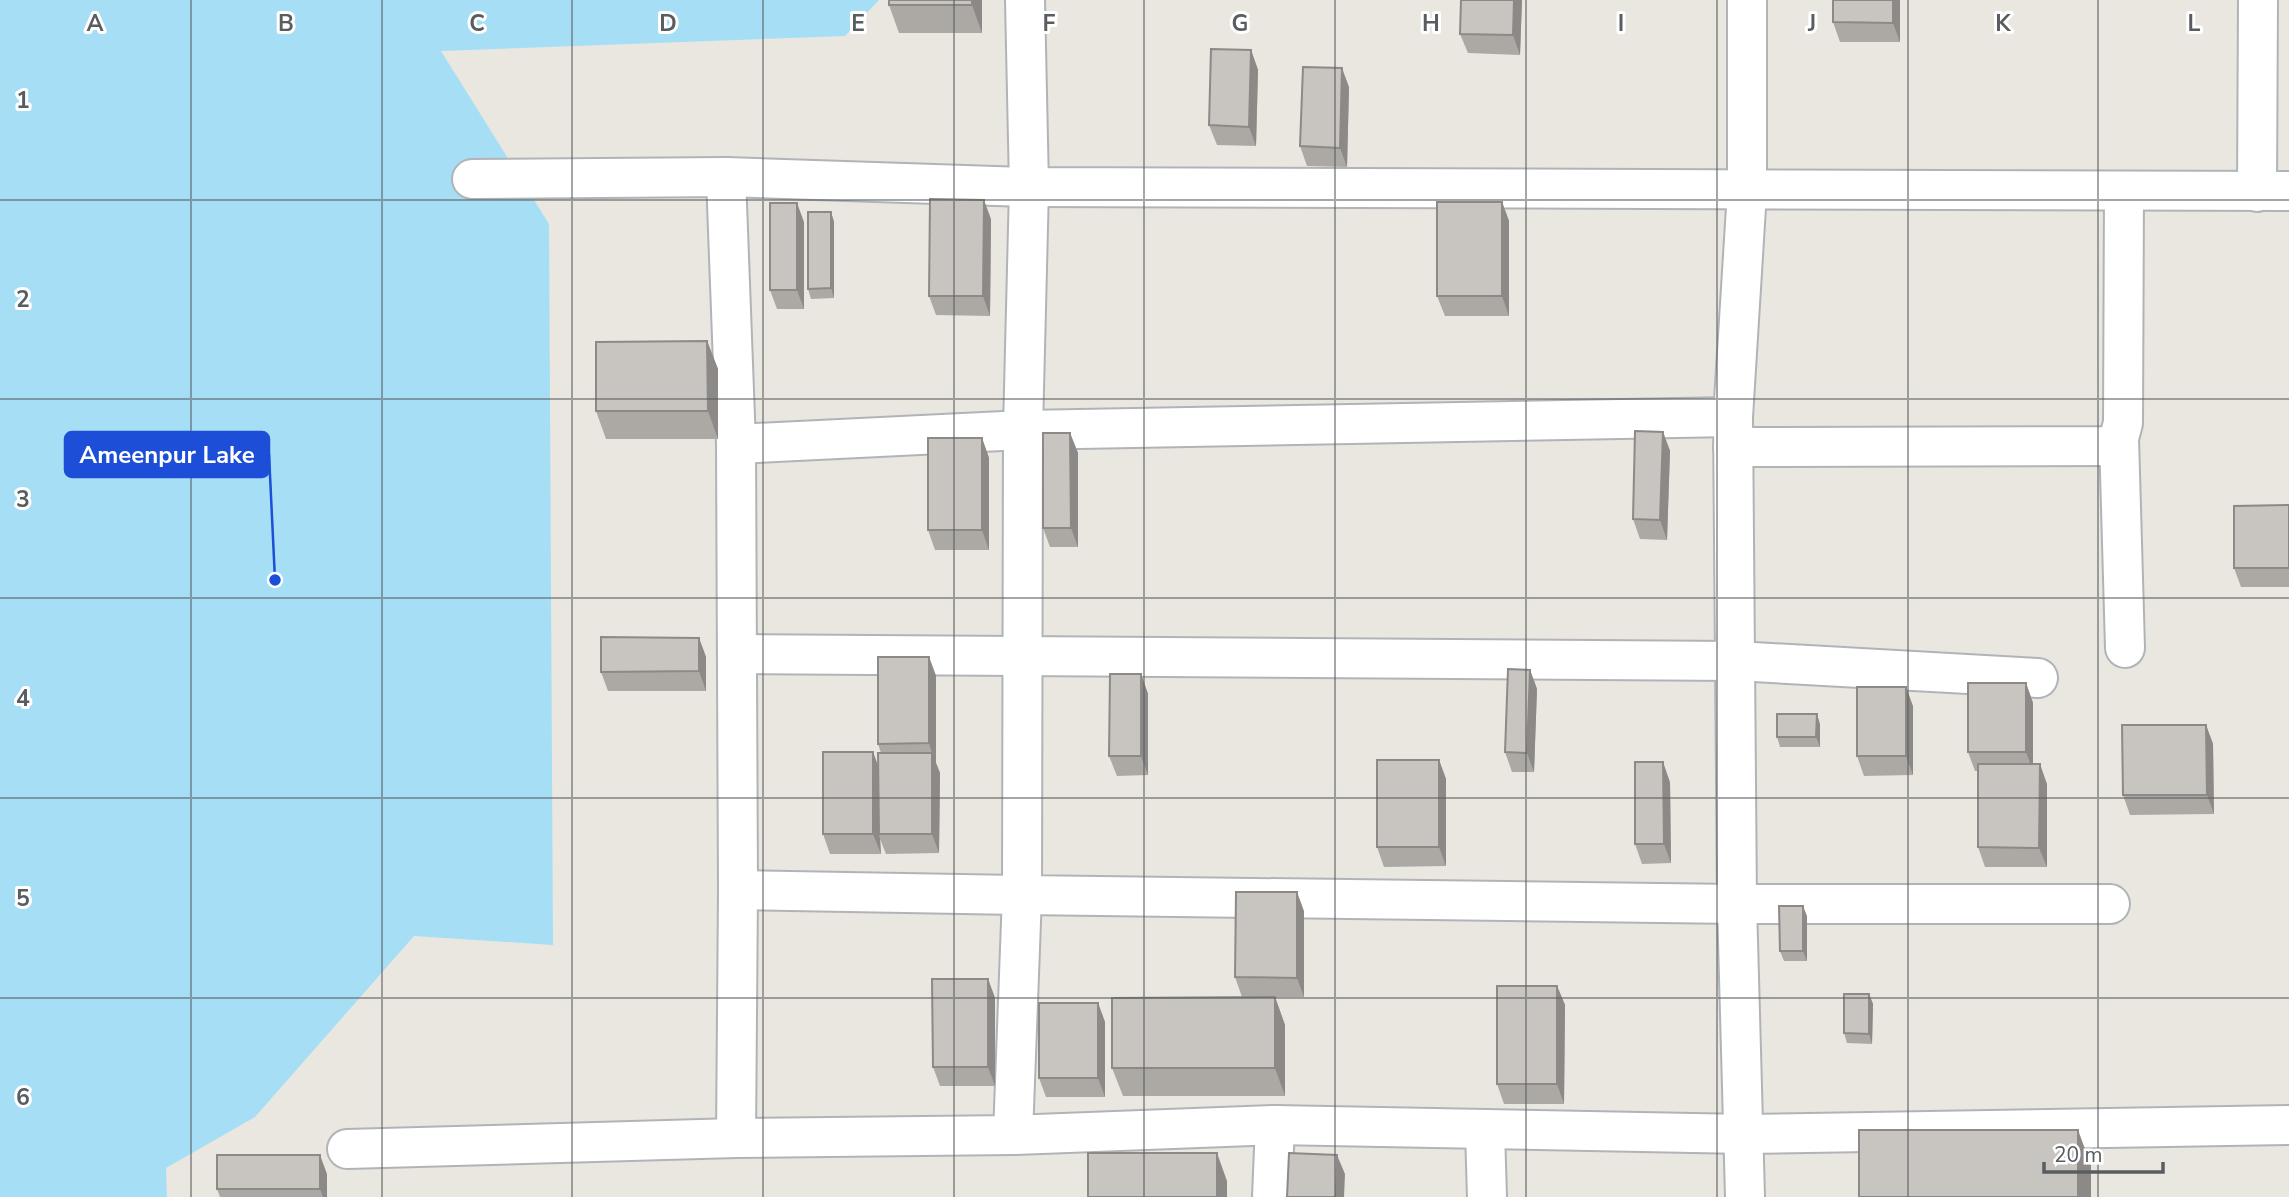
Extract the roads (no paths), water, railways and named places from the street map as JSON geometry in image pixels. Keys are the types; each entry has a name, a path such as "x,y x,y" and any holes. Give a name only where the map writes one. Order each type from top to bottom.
{"street":[{"path":"1013,1135 1022,895 1023,430 1029,187 1025,0"},
{"path":"1745,1197 1737,904 1733,432 1747,191 1747,0"},
{"path":"472,179 726,177 1029,187 2273,192 2258,0"},
{"path":"726,177 736,444 736,1138"},
{"path":"2124,192 2123,423 2119,438 2125,648"},
{"path":"736,444 1023,430 1733,432 2111,446 2119,438"},
{"path":"737,654 1736,662 2038,678"},
{"path":"738,890 1737,904 2110,904"},
{"path":"347,1149 736,1138 1013,1135 1275,1125 1745,1134 2289,1125"},
{"path":"1272,1197 1275,1125"},
{"path":"1485,1131 1487,1197"}],"water":[{"path":"0,0 879,0 845,36 441,51 549,224 553,945 414,936 255,1117 166,1168 167,1197 0,1197"}],"place":[{"name":"Ameenpur Lake","path":"275,580"}]}
